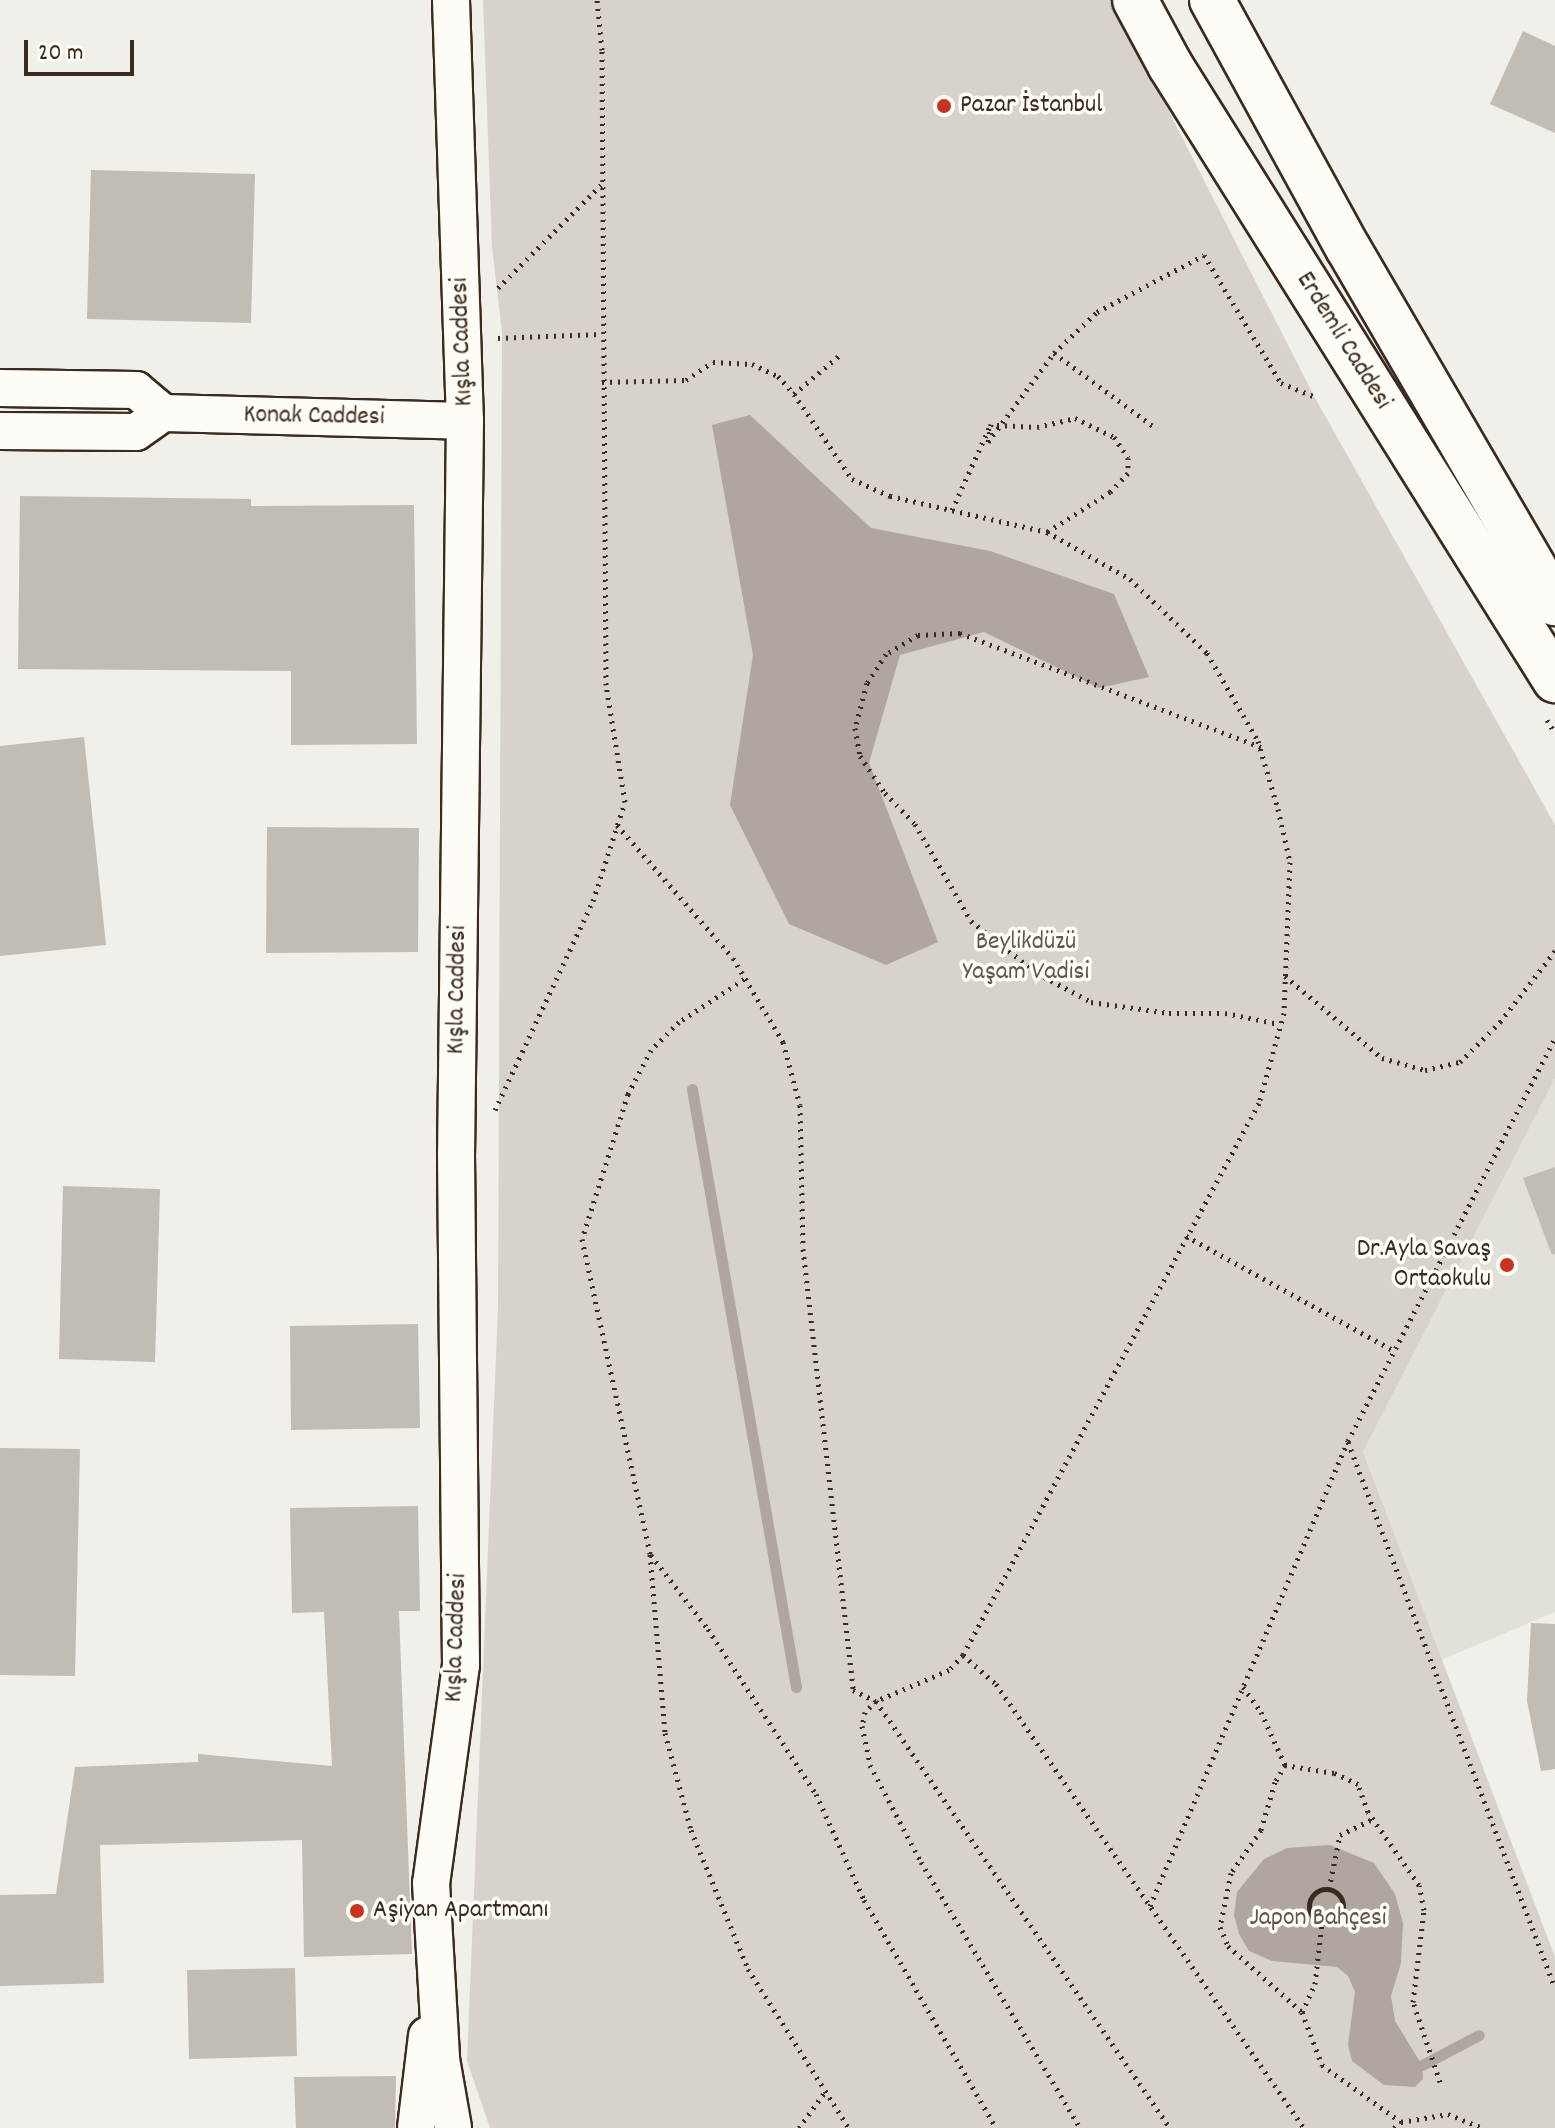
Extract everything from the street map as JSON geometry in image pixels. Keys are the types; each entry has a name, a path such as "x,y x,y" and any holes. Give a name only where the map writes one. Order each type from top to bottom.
{"main road":[{"name":"Erdemli Caddesi","path":"1135,0 1170,65 1555,680"},
{"name":"Erdemli Caddesi","path":"1212,0 1356,261 1555,603"}],"street":[{"name":"Kışla Caddesi","path":"436,1979 431,1883 461,1665 456,1154 465,421 451,0"},
{"path":"0,388 136,390 163,413 136,432 0,431"},
{"name":"Konak Caddesi","path":"163,413 465,421"},
{"path":"416,2128 436,1979"},
{"path":"436,1979 441,2059 453,2128"}],"path":[{"path":"493,1114 593,901 625,802 606,685 602,185 597,0"},
{"path":"491,295 602,185"},
{"path":"991,424 988,442 1054,353 1097,312 1204,255 1281,383 1314,396"},
{"path":"494,339 601,334"},
{"path":"1054,353 1157,429"},
{"path":"794,394 840,355"},
{"path":"602,382 686,380 713,362 752,364 778,376 794,394 852,479 890,496 1047,532 1156,598 1207,653 1261,747 1290,862 1279,1024 1259,1103 1186,1236 1120,1370 963,1655 949,1670 876,1701 865,1712 862,1726 870,1765 921,1862 1080,2128"},
{"path":"991,424 1037,427 1075,418 1114,437 1128,458 1128,473 1110,492 1047,532"},
{"path":"952,510 991,424"},
{"path":"1261,747 960,633 918,635 886,654 867,683 855,728 860,756 885,793 915,824 971,921 1037,973 1091,1002 1169,1013 1225,1013 1279,1024"},
{"path":"617,825 733,958 783,1042 800,1105 803,1249 853,1690 876,1701 1170,2128"},
{"path":"1284,976 1382,1058 1425,1070 1460,1062 1500,1022 1555,951"},
{"path":"744,979 679,1022 651,1050 628,1094 582,1239 650,1554 665,1733 691,1830 748,1969 849,2128"},
{"path":"1150,1906 1348,1441 1555,1039"},
{"path":"1186,1236 1394,1351"},
{"path":"1348,1441 1555,1988"},
{"path":"650,1554 708,1629 816,1794 864,1900 996,2128"},
{"path":"963,1655 996,1684 1304,2128"},
{"path":"1243,1687 1261,1712 1285,1765"},
{"path":"1285,1765 1334,1773 1358,1784 1373,1819 1419,1885 1424,1910 1413,2002 1440,2082"},
{"path":"1285,1765 1275,1782 1261,1830 1231,1873 1220,1927 1228,1946 1302,2012 1322,2065 1401,2122"},
{"path":"1329,1889 1342,1898 1343,1910 1334,1922 1322,1923 1309,1912 1309,1900 1329,1889 1340,1835 1373,1819"},
{"path":"1302,2012 1315,1984 1322,1923"},
{"path":"799,2128 825,2092"},
{"path":"1394,2128 1401,2122 1448,2114 1482,2128"}],"shaded area":[{"path":"750,415 871,528 990,551 1114,594 1149,677 1099,688 984,632 900,655 869,763 938,942 886,965 789,924 730,805 753,655 712,425"},
{"name":"Dr.Ayla Savaş Ortaokulu","path":"1555,1078 1555,1612 1441,1660 1363,1452"},
{"path":"1330,1845 1374,1863 1395,1894 1403,1923 1401,1963 1391,1996 1395,2021 1422,2065 1423,2079 1415,2087 1384,2085 1352,2061 1348,2045 1355,1992 1348,1976 1337,1967 1272,1961 1249,1951 1239,1934 1234,1915 1237,1892 1264,1859 1287,1848"}],"green space":[{"name":"Beylikdüzü Yaşam Vadisi","path":"483,0 1112,0 1314,396 1555,825 1555,1078 1363,1452 1555,1957 1555,2128 490,2128 467,2061 498,1306 502,332 492,247"}],"building":[{"path":"1523,31 1555,46 1555,133 1490,104"},
{"path":"91,170 255,174 251,323 87,319"},
{"path":"20,496 251,499 251,506 414,505 417,744 291,745 291,671 18,669"},
{"path":"84,737 106,945 0,956 0,746"},
{"path":"267,827 419,828 418,952 266,953"},
{"path":"1555,1167 1555,1254 1552,1255 1523,1178"},
{"path":"63,1186 160,1189 155,1362 59,1359"},
{"path":"418,1324 420,1428 291,1430 290,1326"},
{"path":"0,1448 80,1449 75,1676 0,1675"},
{"path":"418,1506 420,1611 399,1611 412,1954 304,1957 302,1840 100,1845 104,1983 0,1986 0,1895 56,1894 75,1767 198,1762 198,1754 332,1766 324,1612 292,1613 290,1508"},
{"path":"1531,1623 1555,1624 1555,1769 1541,1771 1527,1701"},
{"path":"295,1968 297,2056 189,2059 187,1970"},
{"path":"396,2076 395,2128 296,2128 294,2077"}],"waterway":[{"path":"692,1089 796,1687"},
{"path":"1422,2065 1479,2035"}],"place":[{"name":"Pazar İstanbul","path":"944,106"},
{"name":"Dr.Ayla Savaş Ortaokulu","path":"1507,1265"},
{"name":"Aşiyan Apartmanı","path":"357,1911"}],"park label":[{"name":"Japon Bahçesi","path":"1318,1919"}]}
